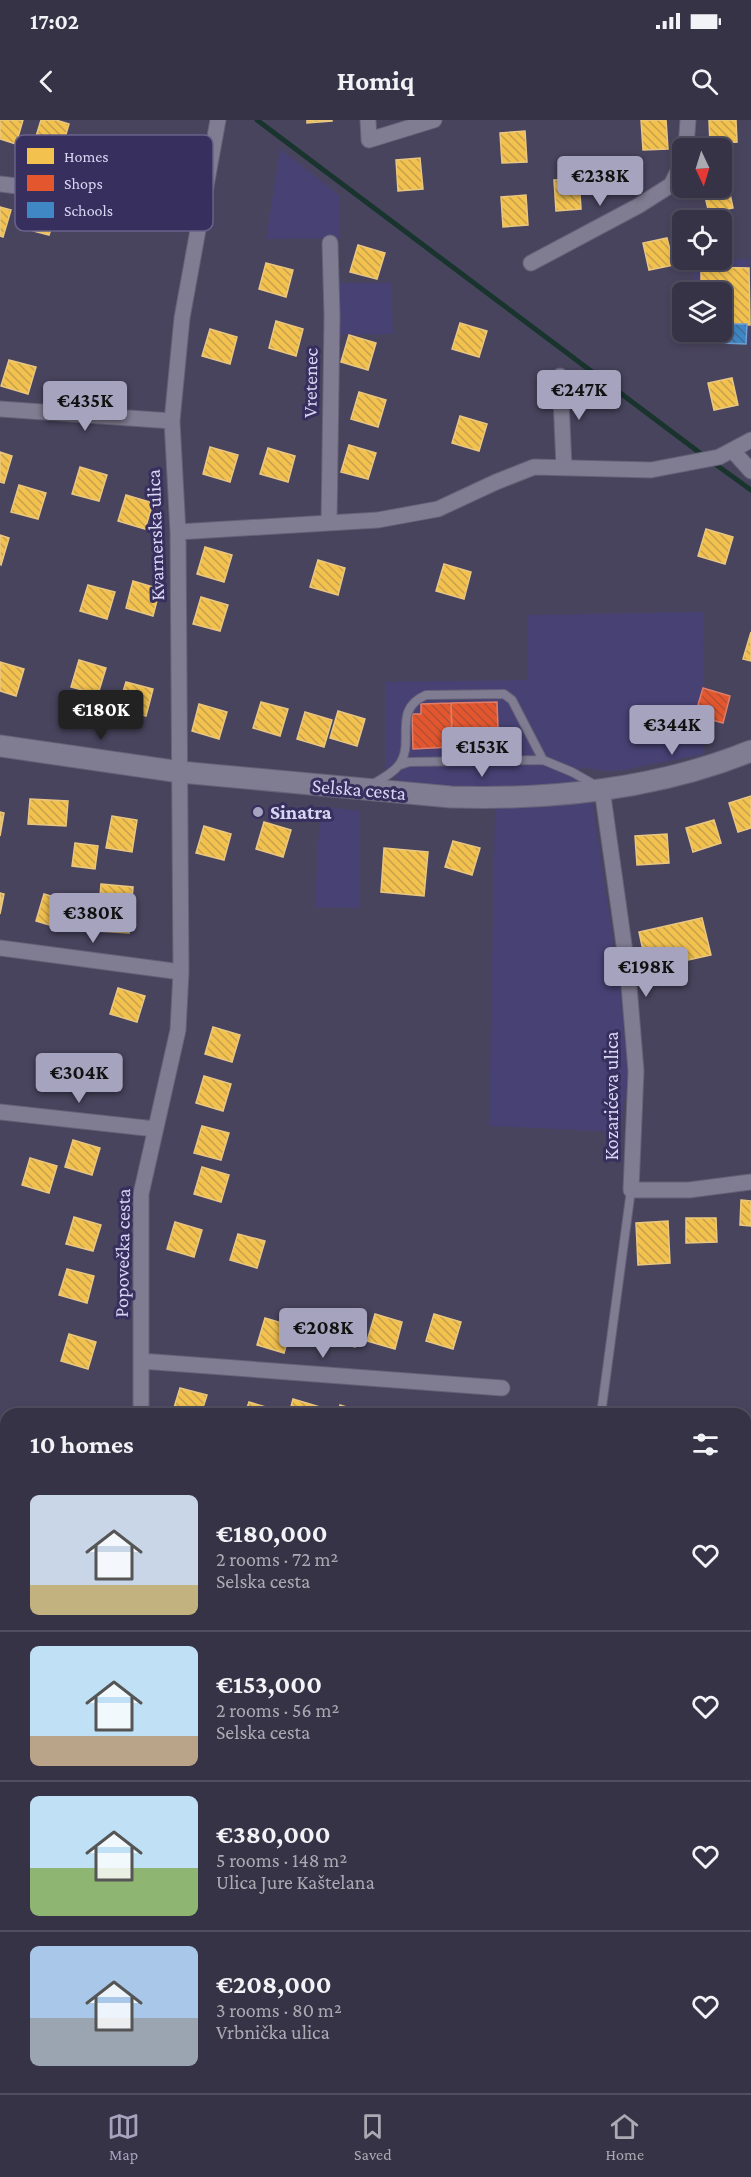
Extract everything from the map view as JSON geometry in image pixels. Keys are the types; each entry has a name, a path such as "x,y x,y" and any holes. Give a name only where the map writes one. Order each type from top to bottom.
{"main road":[{"name":"Selska cesta","path":"0,746 180,772 451,797 488,798 602,789 676,775 751,751"}],"street":[{"name":"Kvarnerska ulica","path":"213,148 218,120"},
{"path":"368,120 369,140 434,120"},
{"path":"687,138 688,120"},
{"path":"531,263 638,206 672,183"},
{"path":"0,184 15,186"},
{"name":"Kvarnerska ulica","path":"180,772 178,532 172,421 182,318 198,231"},
{"name":"Vretenec","path":"329,523 332,316 330,243"},
{"path":"560,376 564,467"},
{"path":"0,409 172,421"},
{"path":"178,532 378,520 438,510 496,482 534,468 651,470 693,463 726,453 751,440"},
{"path":"726,453 751,471"},
{"name":"Popovečka cesta","path":"141,1408 141,1194 178,1029 181,972 180,772"},
{"name":"Kozarićeva ulica","path":"602,789 628,973 636,1071 631,1190"},
{"path":"0,948 181,972"},
{"path":"0,1112 155,1129"},
{"path":"631,1190 689,1190 751,1182"},
{"path":"141,1360 502,1388"}],"lane":[{"path":"363,789 387,776 399,765 404,754 407,715 410,706 417,699 426,695 504,694 512,700 543,760"},
{"path":"399,765 409,762 543,760 572,772 602,789"},
{"path":"602,1408 631,1190"}],"shaded area":[{"path":"280,149 339,195 339,238 266,239"},
{"path":"732,259 749,259 749,343 694,343 732,342 732,282 694,282 694,270 732,270"},
{"path":"338,283 391,283 393,334 339,335"},
{"path":"703,612 704,754 623,770 604,771 580,767 581,787 509,790 402,784 385,767 385,682 527,680 527,615"},
{"path":"592,800 620,986 628,1077 620,1132 489,1126 495,808"},
{"path":"320,806 360,811 360,908 315,907"}],"building: Homes":[{"path":"0,120 23,120 19,135 15,135 15,144 0,139"},
{"path":"41,120 56,120 69,124 66,135 36,135"},
{"path":"307,120 332,120 332,121 307,123"},
{"path":"641,120 666,120 668,149 643,150"},
{"path":"709,120 736,120 737,142 732,142 732,138 710,138"},
{"path":"525,131 527,162 502,163 500,133"},
{"path":"420,158 423,189 398,191 396,160"},
{"path":"623,160 625,191 600,193 598,162"},
{"path":"579,179 581,209 556,211 554,180"},
{"path":"526,195 528,225 503,227 501,197"},
{"path":"705,198 731,198 733,208 708,210"},
{"path":"0,207 11,210 3,237 0,236"},
{"path":"34,231 50,231 49,235"},
{"path":"667,238 672,265 649,270 643,243"},
{"path":"358,245 385,253 377,279 350,272"},
{"path":"266,263 293,270 286,297 259,289"},
{"path":"749,268 750,325 732,324 732,282 701,282 701,270"},
{"path":"276,321 303,329 296,356 269,348"},
{"path":"460,323 487,331 479,357 452,349"},
{"path":"210,329 237,337 230,364 202,356"},
{"path":"349,335 376,343 368,370 341,362"},
{"path":"9,360 36,367 28,394 1,386"},
{"path":"732,378 738,405 714,410 708,383"},
{"path":"359,392 386,400 378,427 351,419"},
{"path":"460,416 487,424 479,451 452,443"},
{"path":"349,445 376,453 368,479 341,472"},
{"path":"210,447 238,455 230,482 203,474"},
{"path":"268,448 295,456 288,482 260,474"},
{"path":"0,452 12,456 4,483 0,482"},
{"path":"80,467 107,475 99,501 72,494"},
{"path":"19,485 46,493 38,519 11,512"},
{"path":"126,495 153,503 145,529 118,521"},
{"path":"706,529 733,537 725,564 698,556"},
{"path":"0,535 9,538 1,565 0,564"},
{"path":"205,547 232,555 224,582 197,574"},
{"path":"318,560 345,568 338,595 310,587"},
{"path":"444,564 471,572 464,599 436,591"},
{"path":"133,581 160,589 153,616 126,608"},
{"path":"88,585 115,592 107,619 80,611"},
{"path":"201,597 228,605 220,631 193,624"},
{"path":"751,632 751,661 743,659"},
{"path":"79,660 106,668 98,694 71,687"},
{"path":"0,662 24,669 16,696 0,691"},
{"path":"126,682 153,689 146,716 118,708"},
{"path":"261,702 288,709 280,736 253,728"},
{"path":"199,704 227,712 219,739 192,731"},
{"path":"338,711 365,719 357,746 330,738"},
{"path":"305,712 332,720 324,747 297,739"},
{"path":"751,796 751,828 738,832 729,803"},
{"path":"30,799 68,801 66,826 28,824"},
{"path":"0,812 4,813 0,836"},
{"path":"112,816 137,820 132,852 106,848"},
{"path":"714,820 721,843 693,852 686,828"},
{"path":"264,822 291,830 283,857 256,849"},
{"path":"204,826 231,834 224,860 196,853"},
{"path":"667,834 669,863 637,865 635,836"},
{"path":"453,841 480,848 472,875 445,867"},
{"path":"75,843 98,846 95,869 72,866"},
{"path":"384,848 428,852 424,896 381,892"},
{"path":"101,884 133,887 129,933 97,931"},
{"path":"0,893 4,894 0,914"},
{"path":"44,894 71,902 63,929 36,921"},
{"path":"702,918 711,955 647,969 639,932"},
{"path":"118,988 145,996 137,1022 110,1014"},
{"path":"213,1027 240,1035 232,1062 205,1054"},
{"path":"204,1076 231,1084 223,1111 196,1103"},
{"path":"202,1126 229,1133 221,1160 194,1153"},
{"path":"73,1140 100,1148 92,1175 65,1167"},
{"path":"30,1158 57,1166 49,1193 22,1185"},
{"path":"202,1167 229,1175 221,1202 194,1194"},
{"path":"741,1200 751,1201 751,1226 740,1225"},
{"path":"74,1217 101,1225 93,1251 66,1244"},
{"path":"686,1218 716,1218 717,1242 686,1243"},
{"path":"668,1221 670,1263 638,1265 636,1223"},
{"path":"175,1222 202,1230 194,1257 167,1249"},
{"path":"238,1234 265,1241 257,1268 230,1260"},
{"path":"67,1269 94,1276 87,1303 59,1295"},
{"path":"336,1312 363,1320 355,1347 328,1339"},
{"path":"375,1314 402,1322 395,1349 367,1341"},
{"path":"434,1314 461,1322 453,1349 426,1341"},
{"path":"265,1318 292,1326 284,1353 257,1345"},
{"path":"69,1334 96,1342 88,1369 61,1361"},
{"path":"180,1388 207,1395 203,1408 174,1408"},
{"path":"293,1399 320,1407 320,1408 291,1408"},
{"path":"249,1402 269,1408 247,1408"}],"building: Shops":[{"path":"703,688 730,696 723,723 695,715"},
{"path":"497,702 499,756 453,757 451,703"},
{"path":"451,703 452,747 413,749 412,714 421,714 421,704"},
{"path":"649,707 676,715 669,742 641,734"}],"building: Schools":[{"path":"732,324 747,324 746,344 722,343 732,342"}],"waterway":[{"path":"257,120 704,456"},
{"path":"711,461 751,490"}],"place":[{"name":"Sinatra","path":"258,812"}]}
